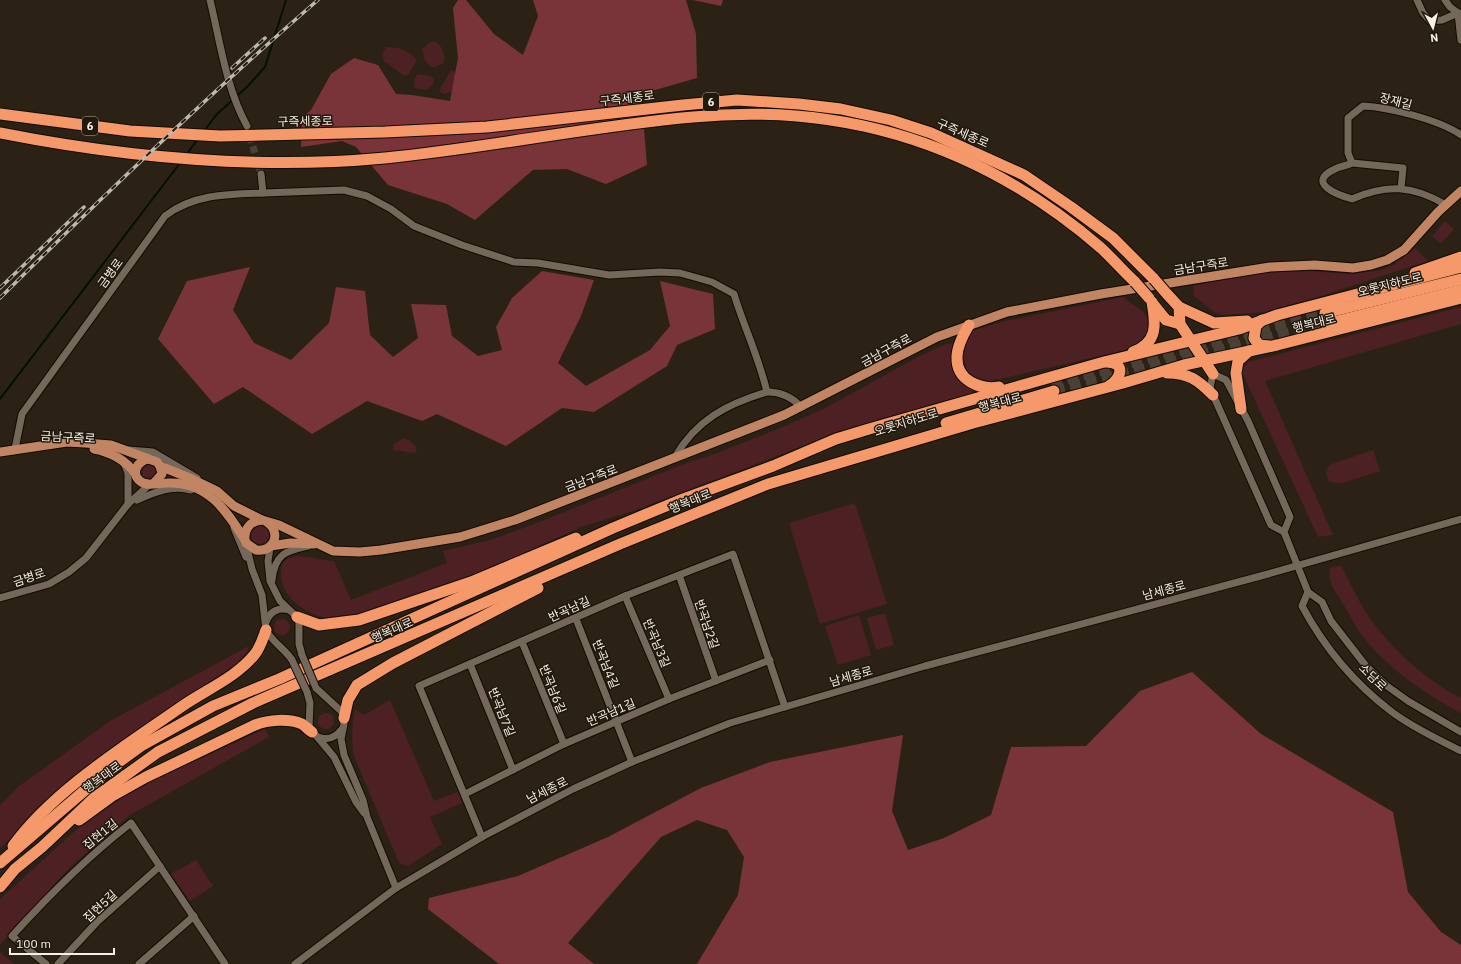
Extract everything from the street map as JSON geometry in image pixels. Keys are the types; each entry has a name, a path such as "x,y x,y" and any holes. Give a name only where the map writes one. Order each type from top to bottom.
{"highway":[{"name":"구즉세종로","path":"0,114 130,131 220,136 487,128 737,100 799,104 841,109 891,120 931,133 1024,175 1071,207 1112,238 1154,279 1179,307"},
{"name":"구즉세종로","path":"0,133 78,147 165,159 205,161 330,162 386,158 695,116 762,114 836,120 924,143 966,160 1014,185 1101,249 1135,282 1166,320 1180,324 1192,341"},
{"path":"1395,284 1418,271 1461,257"},
{"name":"행복대로","path":"1,862 112,767 141,746 213,706 377,635 613,528 678,501 773,466 836,439 1104,362 1239,329 1262,320 1461,267"},
{"name":"오롯지하도로","path":"1461,279 1326,318 1461,290"},
{"name":"행복대로","path":"0,887 16,869 42,847 94,798 158,752 200,729 253,703 620,544 768,484 972,423 1184,365 1272,346 1461,298"},
{"path":"1104,362 1139,350 1149,342 1156,328 1151,300"},
{"path":"1180,324 1179,307 1214,323 1262,320"},
{"path":"1262,320 1256,326 1254,338 1260,345 1272,346"},
{"path":"969,325 960,341 957,358 960,369 969,381 988,388 1036,381"},
{"path":"1192,341 1212,374"},
{"path":"1241,409 1236,373 1238,361 1250,350"},
{"path":"1104,362 1113,362 1120,369 1118,379 1108,386"},
{"path":"1158,372 1180,373 1197,380 1213,395"},
{"name":"오롯지하도로","path":"768,484 867,447 1053,387 962,408 773,466"},
{"path":"293,614 319,625 359,620 471,582 570,540 613,528"},
{"path":"344,718 348,700 357,685 393,663 566,575 620,544"},
{"path":"1,862 24,831 97,767 198,694 238,671 255,654 266,627"},
{"path":"42,847 112,796 146,777 255,725 265,722 290,722 302,724 314,734"}],"main road":[{"name":"금남구즉로","path":"160,466 192,479 234,506 264,521 279,525 317,545 333,551 360,552 460,537 515,520 801,407 937,337 969,325 1033,306 1270,267 1310,265 1353,268 1388,260 1404,250 1461,191"},
{"name":"금남구즉로","path":"0,452 67,442 111,445 128,450 148,459"},
{"name":"금남구즉로","path":"15,449 63,447 95,449 107,452 122,460 129,465 136,475"},
{"path":"148,459 153,460 160,466 162,474 152,484 142,483 136,475 140,462 148,459"},
{"name":"금남구즉로","path":"152,484 186,484 214,494 246,541 256,550 265,550 271,547 290,543 317,545"},
{"path":"246,541 245,535 248,526 257,520 264,521 274,529 275,534 271,547"}],"street":[{"path":"210,0 238,110 247,126"},
{"path":"1417,0 1423,13 1430,21 1442,20 1459,14"},
{"path":"1445,0 1450,7 1459,14 1461,40"},
{"name":"장재길","path":"1352,163 1348,153 1348,118 1363,106 1380,107 1439,124 1461,135"},
{"path":"1401,188 1403,168 1352,163 1336,168 1328,173 1323,180 1324,186 1327,189 1352,199 1376,190 1401,188 1432,197 1446,205"},
{"path":"261,174 263,193"},
{"name":"금병로","path":"15,449 22,414 165,216 177,207 196,199 225,194 344,190 367,196 391,209 414,226 462,245 514,262 538,263 609,275 660,272 680,274 712,282 734,294 745,330 759,361 767,392"},
{"path":"1212,374 1226,380 1241,409 1290,517 1284,532 1271,525 1210,388 1212,374"},
{"path":"675,457 683,444 707,420 740,400 767,392 773,392 793,398 801,407"},
{"path":"128,450 153,452 161,455 179,468 194,475 214,494"},
{"path":"122,460 128,473 128,504"},
{"path":"128,504 136,475"},
{"path":"128,504 152,484"},
{"path":"128,504 158,490 189,489 214,494"},
{"name":"금병로","path":"0,598 49,584 69,572 86,558 128,504"},
{"path":"228,515 262,595 266,627 269,635 283,647 292,660 307,692 310,703 308,721 314,734 334,757 356,802 367,817"},
{"name":"남세종로","path":"295,964 396,888 482,837 573,789 632,762 730,723 999,646 1461,519"},
{"name":"소담로","path":"1284,532 1308,592 1322,602 1331,621 1366,666 1387,686 1434,718 1461,732"},
{"path":"246,541 252,569"},
{"path":"272,584 275,564 281,555 291,549 317,545"},
{"path":"271,547 268,561 272,584 280,601 299,622 299,644 316,688 338,708 344,718 341,739 344,755 363,800 367,817 396,888"},
{"name":"반곡남길","path":"482,837 418,686 625,596 733,554 785,707"},
{"name":"반곡남2길","path":"679,575 716,681"},
{"name":"소담로","path":"1308,592 1302,606 1314,629 1351,674 1393,713 1424,732 1461,751"},
{"name":"반곡남3길","path":"625,596 669,699"},
{"path":"266,627 268,618 274,611 279,609 293,614"},
{"name":"반곡남4길","path":"576,618 632,762"},
{"name":"반곡남6길","path":"522,642 564,744"},
{"name":"반곡남1길","path":"465,794 564,744 669,699 770,660"},
{"name":"반곡남7길","path":"470,664 513,770"},
{"path":"314,734 328,739 338,734 342,729"},
{"name":"집현1길","path":"46,964 12,936 54,889 100,847 131,822 225,964"},
{"name":"집현5길","path":"58,964 97,922 160,866"},
{"path":"139,964 194,916"}],"shaded area":[{"path":"458,0 466,0 494,34 523,55 538,16 533,0 686,0 696,34 697,78 641,94 647,165 606,184 567,169 533,170 475,220 447,204 388,185 356,147 342,141 301,147 302,118 311,110 331,74 354,58 378,65 396,94 450,101 458,58 453,8"},
{"path":"693,0 723,0 721,6"},
{"path":"435,41 441,47 445,57 443,63 436,67 431,67 425,61 422,49 429,43"},
{"path":"386,47 403,50 417,60 409,74 405,76 384,62 382,55"},
{"path":"451,70 458,74 455,91 443,94 439,91"},
{"path":"417,74 431,76 434,80 433,85 426,90 415,88 414,82"},
{"path":"1445,221 1454,229 1441,244 1432,236"},
{"path":"1415,248 1428,261 1315,298 1264,312 1224,315 1214,312 1194,296 1193,286 1257,273 1307,271 1351,274 1382,270 1395,264"},
{"path":"250,267 233,310 254,343 291,360 329,323 336,287 365,291 370,335 393,357 418,338 411,304 446,305 452,336 478,356 502,350 496,327 512,298 542,271 594,280 581,316 558,363 586,386 650,350 670,326 660,281 713,294 715,329 677,345 667,366 594,412 562,408 506,446 437,414 422,421 367,401 312,434 243,387 214,404 158,339 187,281"},
{"path":"1123,297 1141,310 1151,324 1147,340 1135,348 991,381 978,378 970,374 966,368 961,354 969,332 1001,322"},
{"path":"1461,307 1461,324 1265,381 1333,535 1318,537 1241,370 1248,362"},
{"path":"953,343 973,388 972,394 824,438 633,511 581,527 475,575 348,618 337,619 314,614 303,609 287,593 282,582 282,566 284,561 289,558 300,556 334,561 351,600 447,563 443,551 490,540 778,429 825,408 918,357 946,344"},
{"path":"404,438 417,448 415,453 393,450 394,444"},
{"path":"1373,450 1380,471 1342,483 1329,482 1326,474 1329,465"},
{"path":"149,465 154,467 156,472 154,477 149,479 144,477 142,472 144,467"},
{"path":"855,503 887,604 820,624 789,523"},
{"path":"260,526 266,529 269,535 266,541 260,544 254,541 251,535 254,529"},
{"path":"1341,565 1361,605 1378,629 1410,663 1422,673 1461,698 1461,713 1419,688 1393,668 1360,633 1331,583 1329,573 1330,568"},
{"path":"885,613 894,645 876,650 867,618"},
{"path":"859,615 871,655 838,665 825,626"},
{"path":"282,619 289,624 290,627 285,634 282,635 275,630 274,627 279,620"},
{"path":"249,646 247,652 231,670 173,706 96,761 0,848 0,805 19,786 110,721"},
{"path":"1192,672 1261,734 1393,812 1408,892 1441,932 1461,945 1461,964 697,964 738,895 744,857 727,830 697,820 661,837 568,943 594,964 499,964 428,909 429,898 518,876 608,837 701,788 770,762 903,735 892,811 908,850 944,838 991,815 1011,747 1086,746 1140,691"},
{"path":"390,700 434,801 458,792 462,803 430,817 442,844 408,866 399,863 354,756 352,744 355,709 364,715"},
{"path":"326,713 333,718 334,721 329,728 326,729 319,724 318,721 323,714"},
{"path":"265,729 269,737 130,815 69,868 0,945 0,899 76,830 136,788"},
{"path":"196,860 213,886 190,901 171,874"},
{"path":"0,952 14,964 0,964"}],"waterway":[{"path":"204,131 217,114 248,86 265,67 286,0"},
{"path":"186,155 198,139"},
{"path":"0,399 180,163"}],"tunnel":[{"path":"247,126 261,174"},
{"path":"1051,383 1325,313"},
{"path":"1054,391 1326,324"}],"railway":[{"path":"0,298 156,146 236,72 318,0"},
{"path":"232,68 265,38"},
{"path":"0,288 84,207"}]}
